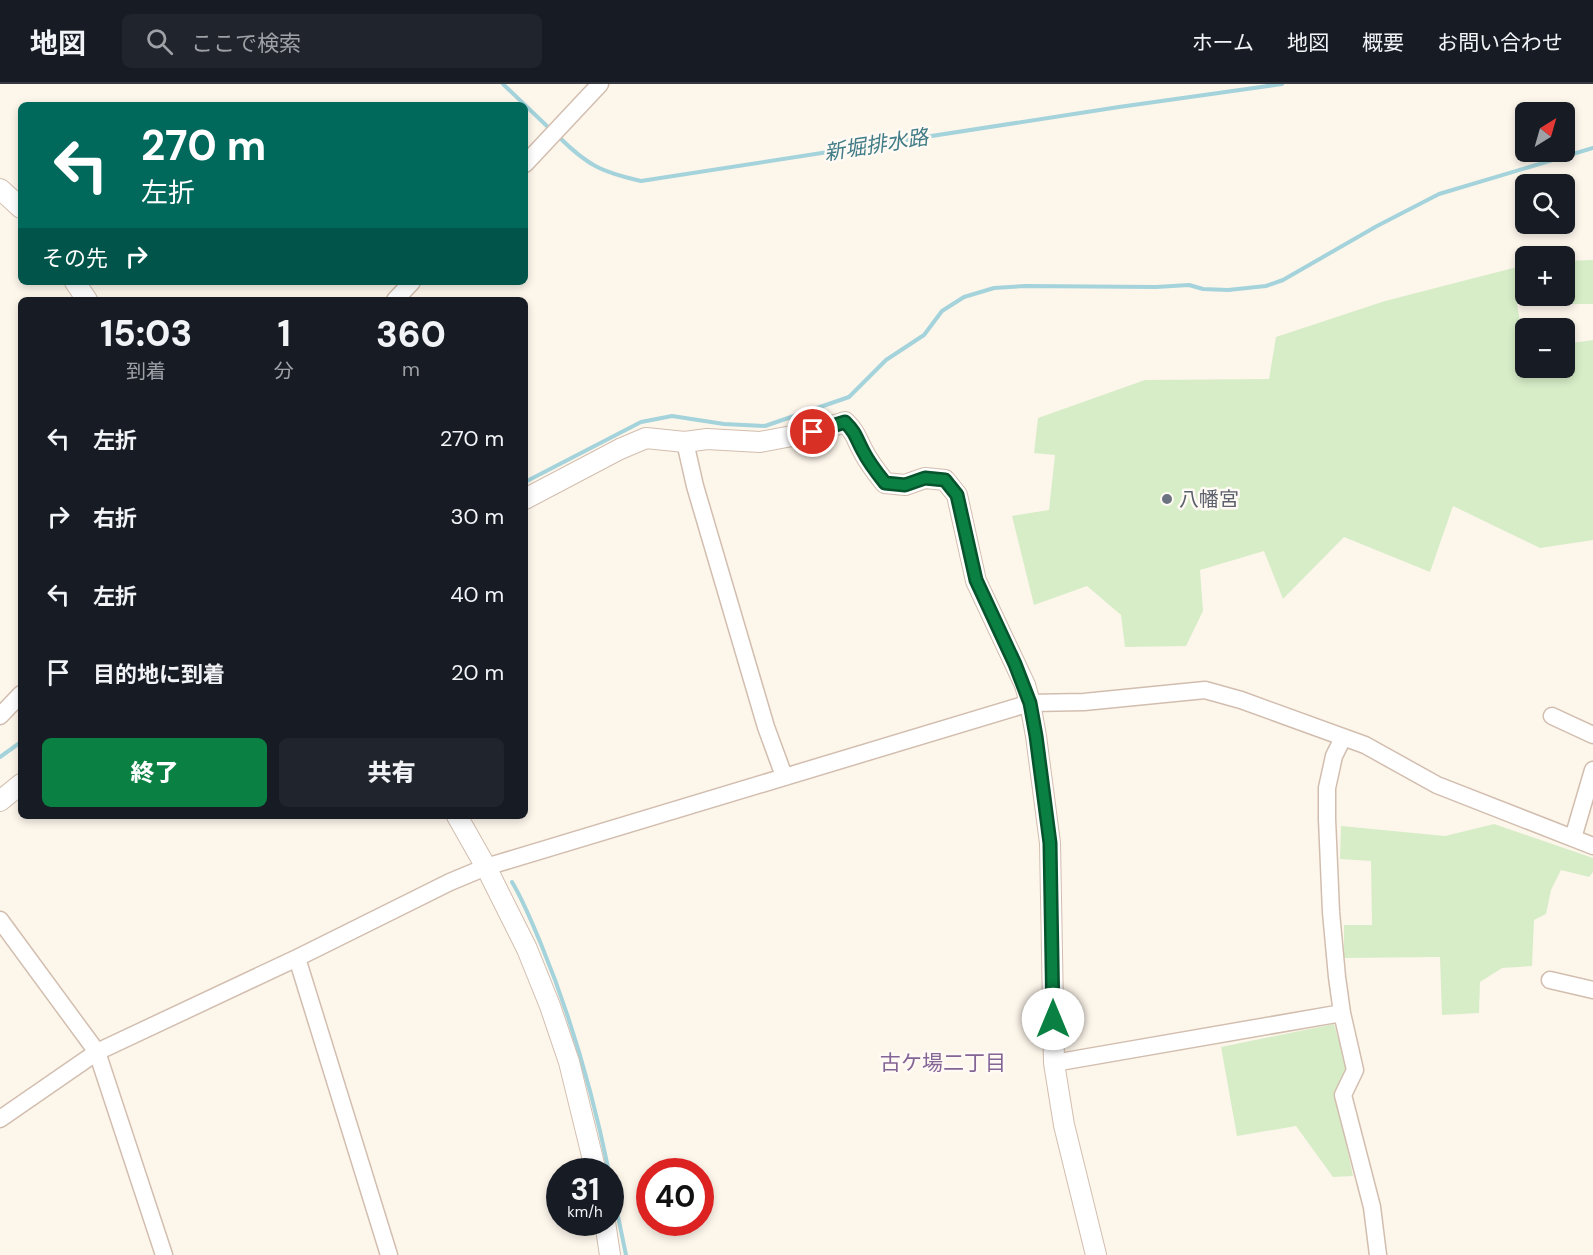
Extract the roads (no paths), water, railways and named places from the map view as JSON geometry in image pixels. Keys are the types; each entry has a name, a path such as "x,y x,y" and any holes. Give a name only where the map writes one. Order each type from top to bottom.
{"street":[{"path":"528,161 600,84"},
{"path":"0,189 18,205"},
{"path":"398,297 409,285"},
{"path":"528,497 620,449 646,438 685,442 707,439 760,442 813,432 845,422 855,432 862,450 885,483 905,485 925,478 945,480 957,495 976,580 1015,664 1030,703 1050,843 1054,1063 1064,1125 1096,1255"},
{"path":"685,442 695,486 766,727 784,776"},
{"path":"0,1119 97,1052 297,958 450,882 486,867 1030,703 1084,702 1205,690 1241,700 1365,745 1437,785 1593,846"},
{"path":"0,716 18,697"},
{"path":"1552,716 1593,735"},
{"path":"1343,738 1334,756 1327,788 1331,912 1342,1013 1355,1070 1343,1095 1372,1207 1378,1255"},
{"path":"1572,838 1593,771"},
{"path":"0,801 18,786"},
{"path":"459,819 486,867 527,950 550,1006 570,1062 593,1158"},
{"path":"0,920 97,1052 164,1255"},
{"path":"297,958 389,1255"},
{"path":"1550,980 1593,990"},
{"path":"1054,1063 1342,1013"},
{"path":"607,1236 610,1255"}],"waterway":[{"name":"新堀排水路","path":"503,84 522,102"},
{"name":"新堀排水路","path":"558,136 595,166 641,181 1282,84"},
{"name":"新堀排水路","path":"528,108 550,129"},
{"path":"528,480 641,422 672,416 724,424 765,426 849,397 886,360 924,335 942,311 964,297 994,288 1025,286 1189,285 1203,289 1228,290 1266,286 1283,280 1377,226 1439,194 1593,148"},
{"path":"0,757 18,744"},
{"path":"512,882 552,972 588,1085 606,1158"},
{"path":"622,1236 626,1255"}],"place":[{"name":"八幡宮","path":"1167,499"}],"district":[{"name":"古ケ場二丁目","path":"943,1063"}]}
